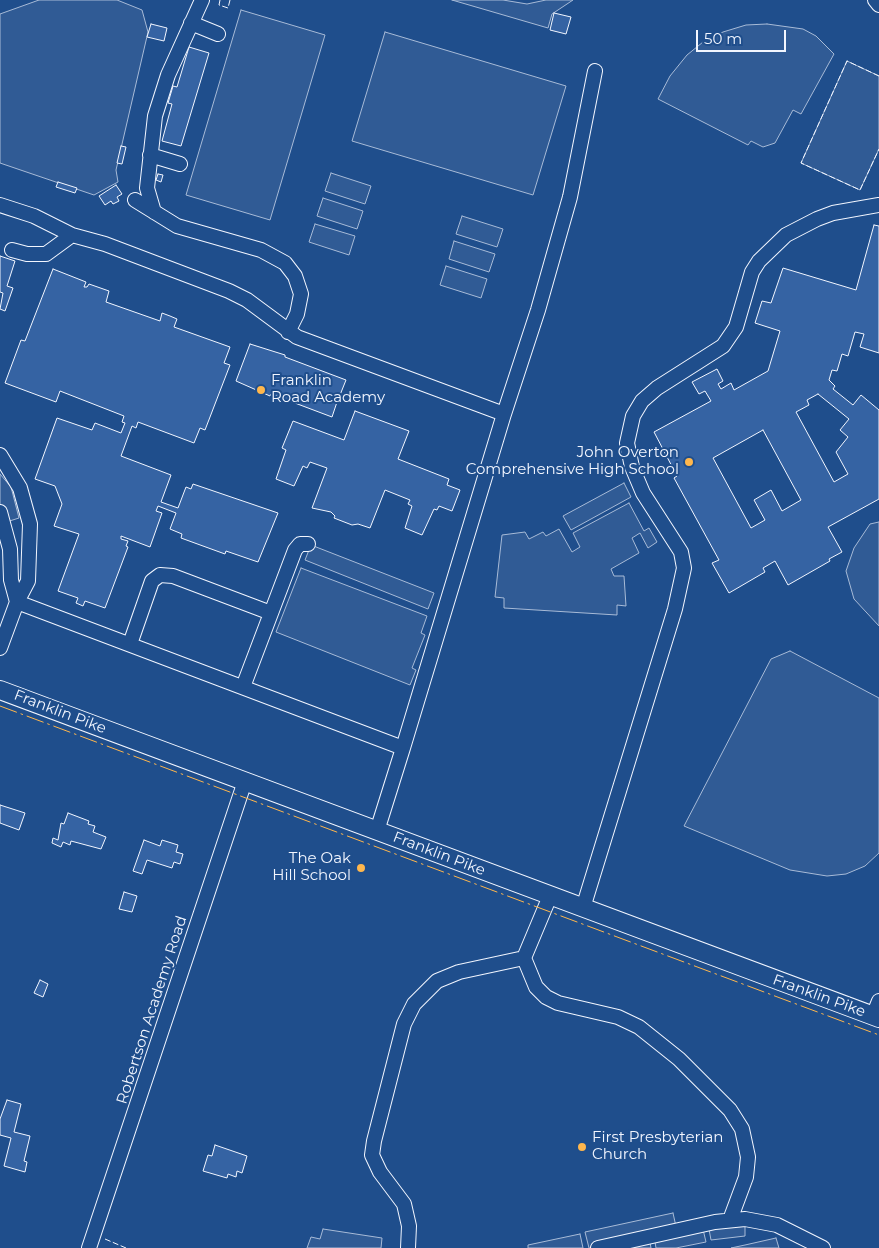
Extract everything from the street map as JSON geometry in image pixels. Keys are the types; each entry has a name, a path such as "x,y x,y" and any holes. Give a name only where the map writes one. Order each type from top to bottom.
{"main road":[{"name":"Franklin Pike","path":"0,690 550,896 877,1012"}],"street":[{"path":"154,212 147,191 150,156 160,99 202,0"},
{"path":"875,0 879,5"},
{"path":"191,23 218,34"},
{"path":"377,831 504,414 538,310 570,197 595,71"},
{"path":"150,156 180,164"},
{"path":"135,200 177,226 261,250 285,264 297,280 301,294 297,314 288,332"},
{"path":"0,205 34,216 72,235 105,244 229,291 247,300 288,332 310,343 504,414"},
{"path":"583,908 675,609 684,568 681,552 643,493 632,467 627,443 633,416 642,401 657,388 723,346 736,327 752,272 759,261 786,235 817,218 833,213 879,205"},
{"path":"12,250 27,254 46,254 72,235"},
{"path":"0,455 20,488 30,524 28,581 17,602 0,648"},
{"path":"0,512 10,549 11,580 17,602"},
{"path":"243,687 294,550 300,544 308,544"},
{"path":"130,644 152,581 160,575 173,576 271,613"},
{"path":"17,602 403,748"},
{"name":"Robertson Academy Road","path":"89,1248 245,782"},
{"path":"550,896 524,958 536,987 546,997 558,1003 618,1017 639,1027 679,1059 730,1110 742,1129 748,1156 746,1177 730,1220"},
{"path":"408,1248 409,1226 404,1204 380,1172 372,1155 404,1024 414,1004 436,982 459,972 524,958"},
{"path":"598,1248 730,1220 768,1222 800,1243 824,1248"}],"shaded area":[{"path":"39,0 117,0 142,10 148,32 116,170 118,182 94,195 0,163 0,14"},
{"path":"452,0 503,0 527,4 546,0 573,0 552,14 548,28"},
{"path":"241,10 325,35 270,220 186,195"},
{"path":"767,24 803,29 816,36 834,54 801,114 793,110 775,143 763,147 751,141 748,145 658,99 670,76 687,55 703,42 723,32 746,25"},
{"path":"385,32 566,86 533,195 352,141"},
{"path":"847,61 879,76 879,149 860,190 801,163"},
{"path":"331,173 371,186 365,204 325,191"},
{"path":"323,198 363,211 357,229 317,216"},
{"path":"462,216 503,229 497,247 456,234"},
{"path":"315,224 355,236 349,255 309,242"},
{"path":"454,241 495,254 489,272 449,259"},
{"path":"446,266 487,279 481,298 440,285"},
{"path":"0,474 11,487 19,518 0,524"},
{"path":"624,483 631,497 571,530 563,516"},
{"path":"629,503 644,531 649,528 657,542 648,548 640,533 632,538 639,553 611,569 614,576 624,576 626,606 617,605 617,615 504,608 504,598 495,597 502,535 525,532 529,539 543,532 546,536 559,529 572,552 580,547 573,533"},
{"path":"879,522 879,626 854,599 846,571 854,548 870,524"},
{"path":"311,545 434,593 428,609 305,560"},
{"path":"301,568 427,616 421,633 425,635 412,668 416,670 410,685 276,632"},
{"path":"790,651 879,698 879,853 865,866 846,874 827,876 790,870 684,826 771,659"},
{"path":"673,1213 677,1231 702,1225 706,1242 676,1248 656,1248 654,1236 649,1237 651,1248 589,1248 585,1232"},
{"path":"745,1219 745,1236 711,1240 708,1224"},
{"path":"323,1229 382,1238 381,1248 307,1248 311,1237 320,1239"},
{"path":"580,1234 583,1248 528,1248 528,1245"},
{"path":"776,1238 779,1248 731,1248 745,1245"}],"building":[{"path":"554,13 571,17 566,34 550,30"},
{"path":"151,24 167,28 164,41 147,37"},
{"path":"189,47 209,53 181,146 162,141 172,104 168,103 173,86 177,87"},
{"path":"121,146 126,147 122,164 117,163"},
{"path":"158,174 163,175 161,182 156,180"},
{"path":"58,182 77,188 75,193 56,187"},
{"path":"116,185 122,194 117,197 119,201 113,204 111,201 105,205 99,196"},
{"path":"874,225 879,226 879,353 860,347 864,334 855,332 848,356 842,354 837,371 832,370 829,380 835,386 833,389 853,405 861,395 879,410 879,499 828,527 842,552 829,559 830,561 788,585 775,561 763,568 765,572 729,593 712,563 719,560 674,478 677,476 654,432 711,401 705,391 699,394 692,382 717,369 723,381 718,384 721,389 731,383 734,390 768,371 780,331 755,323 762,301 771,303 783,268 856,290","holes":["818,394 849,419 840,430 848,437 836,452 848,474 834,482 796,412 809,405 807,400","763,430 801,500 782,511 771,490 754,500 765,520 751,528 713,458"]},
{"path":"0,256 15,261 7,286 13,288 5,311 0,309 3,293 0,292"},
{"name":"Franklin Road Academy","path":"53,269 86,282 84,287 87,287 89,284 109,291 106,302 160,321 162,313 177,319 174,327 230,347 224,363 230,365 205,430 200,428 194,443 138,422 136,428 132,426 121,456 171,475 161,502 178,508 186,487 191,489 193,484 278,513 258,562 226,551 225,554 181,538 182,534 170,529 176,513 158,506 156,511 162,513 150,547 121,536 121,539 128,541 126,546 128,547 105,608 85,601 83,606 76,603 78,598 58,591 79,534 54,526 62,504 55,486 35,479 57,418 92,430 95,423 121,433 125,423 122,422 124,416 60,391 56,402 5,383 21,340 25,341"},
{"path":"250,344 285,355 285,357 346,380 340,395 344,396 341,403 337,402 332,417 271,394 270,396 236,381"},
{"path":"355,411 409,431 398,459 449,479 447,485 460,490 452,511 439,506 437,510 434,509 422,535 405,528 412,506 408,504 410,500 385,490 370,528 358,524 352,525 334,518 335,516 331,512 312,508 327,468 310,462 307,468 303,466 294,486 276,479 286,450 282,448 293,421 344,440"},
{"path":"0,805 25,813 19,830 0,823"},
{"path":"68,813 89,821 88,824 95,826 93,832 106,837 101,849 71,841 70,845 63,842 61,847 52,843 53,838 58,840 61,823 64,824"},
{"path":"144,840 160,846 162,840 178,845 176,852 183,854 180,864 174,862 172,868 147,860 142,874 133,871"},
{"path":"124,892 137,896 132,912 119,909"},
{"path":"40,980 48,984 43,997 34,993"},
{"path":"7,1100 21,1104 14,1132 30,1136 24,1161 27,1162 25,1172 4,1166 11,1138 0,1135 0,1119"},
{"path":"215,1145 247,1156 242,1173 237,1171 236,1177 228,1174 227,1178 203,1171 208,1155 212,1156"}],"fence":[{"path":"220,0 219,5 228,8 230,0"},
{"path":"879,76 847,61 801,163 860,190 879,149"},
{"path":"105,1239 126,1248"}],"power":[{"path":"0,706 879,1035"}],"place":[{"name":"Franklin Road Academy","path":"261,390"},
{"name":"John Overton Comprehensive High School","path":"689,462"},
{"name":"The Oak Hill School","path":"361,868"},
{"name":"First Presbyterian Church","path":"582,1147"}]}
